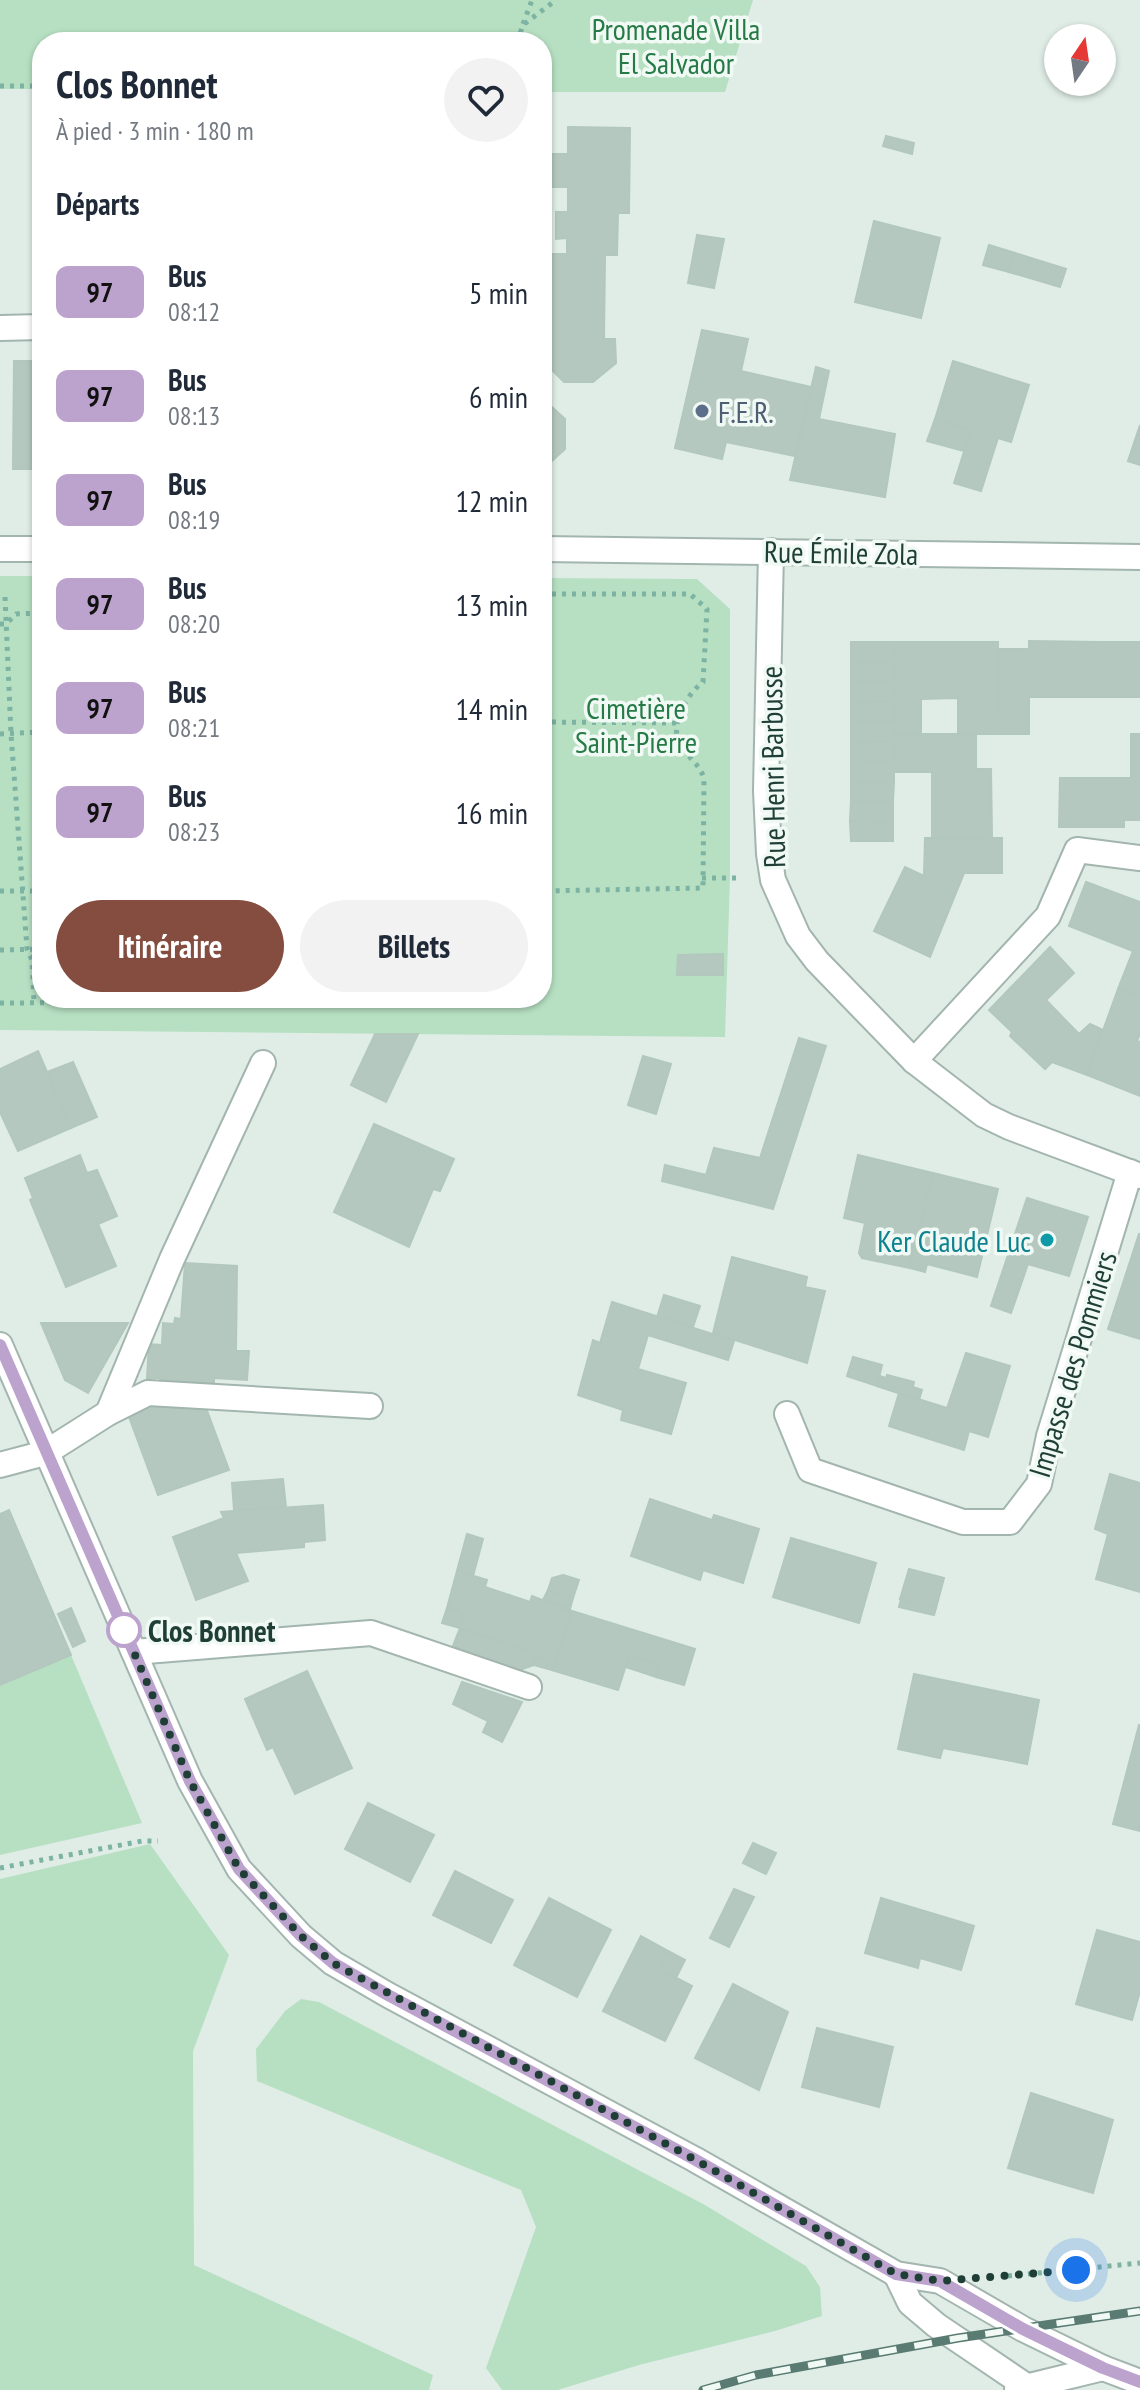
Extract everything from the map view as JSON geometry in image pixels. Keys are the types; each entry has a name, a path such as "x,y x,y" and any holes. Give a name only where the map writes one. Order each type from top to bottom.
{"street":[{"path":"0,328 32,327"},
{"path":"0,549 32,549"},
{"name":"Rue Émile Zola","path":"552,549 1140,557"},
{"name":"Rue Henri Barbusse","path":"771,551 766,791 769,854 773,880 798,936 817,961 914,1061 984,1115 1135,1174"},
{"path":"914,1061 1048,916 1077,850 1140,858"},
{"path":"108,1413 172,1259 263,1063"},
{"name":"Impasse des Pommiers","path":"787,1414 810,1470 963,1522 1010,1522 1039,1484 1049,1436 1135,1174"},
{"path":"0,1345 190,1781 239,1869 301,1936 333,1963 694,2159 896,2274 940,2281 1023,2329 1103,2368 1140,2382"},
{"path":"0,1465 45,1453 108,1413 148,1393 370,1406"},
{"path":"134,1652 371,1633 529,1687"},
{"path":"896,2274 910,2303 1023,2389 1103,2368"}],"path":[{"path":"521,32 532,0"},
{"path":"523,25 556,0"},
{"path":"0,86 32,86"},
{"path":"552,594 690,594 707,609 703,682 692,690 684,703 677,739 699,766 704,778 703,888 552,891"},
{"path":"5,597 3,624 11,734 27,949 32,960"},
{"path":"3,624 16,614 32,613"},
{"path":"552,722 678,723"},
{"path":"0,734 32,733"},
{"path":"0,891 32,891"},
{"path":"0,950 32,949"},
{"path":"0,1003 32,1003"},
{"path":"0,1868 142,1841 158,1841"},
{"path":"998,2277 1140,2263"}],"green space":[{"name":"Promenade Villa El Salvador","path":"0,0 753,0 725,92 552,92 552,32 32,32 32,89 0,89"},
{"name":"Cimetière Saint-Pierre","path":"0,576 32,576 32,1008 552,1008 552,578 697,579 730,609 730,878 725,1037 0,1030"},
{"path":"71,1655 142,1823 0,1855 0,1685"},
{"path":"150,1844 229,1955 193,2051 194,2265 433,2375 429,2390 0,2390 0,1879"},
{"path":"301,1999 319,2002 705,2205 806,2266 820,2287 822,2316 558,2390 502,2390 486,2368 536,2227 521,2190 257,2081 256,2049 285,2011"}],"building":[{"path":"568,127 630,128 629,213 618,213 617,255 605,255 604,339 615,339 616,363 593,382 564,382 552,370 552,254 567,254 567,238 556,239 556,212 568,212 568,187 552,187 552,154 568,154"},
{"path":"886,136 914,143 912,154 883,146"},
{"path":"874,221 940,238 921,318 855,302"},
{"path":"697,235 724,239 714,288 688,283"},
{"path":"989,245 1015,253 1009,272 983,265"},
{"path":"1015,253 1066,269 1060,287 1009,272"},
{"path":"702,330 748,339 741,371 811,387 795,456 726,442 722,459 675,448"},
{"path":"14,361 32,361 32,469 13,469"},
{"path":"953,361 1029,385 1011,442 998,438 981,491 954,483 971,430 935,419"},
{"path":"816,367 829,371 819,419 895,434 885,497 790,480"},
{"path":"552,407 565,419 565,449 552,461"},
{"path":"935,419 971,430 964,451 927,441"},
{"path":"1140,425 1140,465 1128,461"},
{"path":"1029,641 1099,642 1099,697 1029,697 1029,734 997,734 998,649 1029,649"},
{"path":"851,642 894,642 894,662 851,663"},
{"path":"894,642 998,642 997,734 958,734 958,698 921,699 921,734 894,734"},
{"path":"1099,642 1140,642 1140,697 1099,697"},
{"path":"894,662 894,681 851,681 851,663"},
{"path":"851,681 894,681 894,701 851,702"},
{"path":"894,701 894,721 851,722 851,702"},
{"path":"894,721 894,741 851,742 851,722"},
{"path":"894,734 976,734 976,769 991,769 992,838 932,838 932,772 894,772"},
{"path":"1131,734 1140,734 1140,820 1124,820 1124,827 1059,827 1060,778 1131,778"},
{"path":"894,741 894,762 851,763 851,742"},
{"path":"894,762 894,782 851,783 851,763"},
{"path":"894,782 893,801 851,801 851,783"},
{"path":"851,801 893,801 893,822 850,821"},
{"path":"850,821 893,822 893,841 851,841"},
{"path":"925,838 1002,838 1002,873 964,873 930,957 874,931 905,867 924,876"},
{"path":"1086,882 1140,902 1140,997 1118,989 1133,951 1069,926"},
{"path":"1050,947 1074,973 1046,1000 1079,1034 1090,1024 1103,1030 1087,1075 1052,1062 1045,1069 1010,1036 1012,1032 989,1010"},
{"path":"723,954 723,975 677,975 678,955"},
{"path":"1118,989 1140,997 1140,1034 1137,1041 1140,1042 1140,1096 1087,1075"},
{"path":"375,1034 418,1034 386,1102 351,1085"},
{"path":"799,1038 826,1046 773,1209 662,1181 665,1165 706,1175 714,1148 760,1158"},
{"path":"38,1051 71,1128 18,1151 0,1112 0,1069"},
{"path":"643,1056 671,1064 656,1114 628,1105"},
{"path":"73,1062 97,1117 71,1128 47,1072"},
{"path":"374,1124 454,1159 440,1191 433,1189 409,1247 334,1212"},
{"path":"80,1155 87,1173 97,1170 117,1216 98,1224 116,1266 66,1287 30,1200 33,1198 25,1178"},
{"path":"858,1155 933,1173 910,1268 862,1258 859,1253 865,1223 844,1218"},
{"path":"933,1173 998,1189 977,1277 927,1264 925,1272 910,1268"},
{"name":"Ker Claude Luc","path":"1027,1198 1088,1217 1069,1276 1028,1264 1011,1313 991,1306"},
{"path":"1140,1234 1140,1339 1108,1329"},
{"path":"732,1257 807,1277 805,1287 825,1291 807,1363 713,1333"},
{"path":"185,1263 237,1266 236,1351 249,1351 247,1380 214,1378 214,1384 147,1378 149,1344 162,1345 163,1323 174,1324 175,1318 181,1319"},
{"path":"664,1295 700,1306 693,1327 657,1317"},
{"path":"612,1302 734,1341 728,1360 648,1335 638,1369 686,1383 671,1434 621,1420 623,1410 578,1395 593,1340 600,1343"},
{"path":"41,1323 128,1323 88,1393 65,1380"},
{"path":"966,1353 1010,1366 988,1437 969,1431 964,1450 889,1426 899,1393 947,1408"},
{"path":"853,1357 882,1365 877,1386 847,1376"},
{"path":"887,1375 914,1382 913,1387 922,1390 919,1400 877,1386 880,1376 886,1378"},
{"path":"152,1406 206,1408 229,1470 158,1495 128,1414"},
{"path":"1110,1474 1140,1483 1140,1592 1096,1579 1108,1534 1095,1529"},
{"path":"283,1479 286,1507 234,1510 232,1483"},
{"path":"650,1499 712,1520 714,1515 759,1529 743,1583 703,1570 700,1580 631,1556"},
{"path":"323,1505 325,1540 304,1542 304,1547 236,1553 248,1581 196,1600 173,1537 224,1518 221,1512"},
{"path":"9,1510 71,1655 0,1685 0,1514"},
{"path":"467,1534 483,1539 473,1576 457,1571"},
{"path":"791,1538 876,1563 859,1623 773,1597"},
{"path":"909,1569 944,1578 936,1608 900,1599"},
{"path":"457,1571 487,1580 485,1587 530,1602 532,1596 572,1611 555,1662 460,1628 463,1614 447,1608"},
{"path":"563,1575 579,1580 573,1598 548,1590 552,1578"},
{"path":"548,1590 573,1598 570,1609 543,1600"},
{"path":"901,1599 936,1608 934,1615 899,1607"},
{"path":"71,1608 85,1641 73,1647 58,1614"},
{"path":"447,1608 463,1614 460,1628 442,1623"},
{"path":"572,1611 695,1649 684,1685 656,1677 659,1665 629,1656 618,1690 552,1670"},
{"path":"460,1628 537,1655 534,1665 520,1670 453,1646"},
{"path":"537,1655 555,1662 552,1670 534,1665"},
{"path":"629,1656 659,1665 656,1677 626,1667"},
{"path":"307,1671 352,1768 295,1794 273,1747 267,1750 245,1699"},
{"path":"914,1674 1039,1700 1027,1764 943,1748 940,1758 898,1749"},
{"path":"462,1682 522,1702 502,1742 483,1732 488,1721 453,1704"},
{"path":"1140,1725 1140,1831 1113,1824"},
{"path":"368,1803 434,1835 410,1882 345,1849"},
{"path":"753,1843 776,1853 766,1874 743,1863"},
{"path":"455,1871 513,1900 491,1943 433,1915"},
{"path":"734,1889 754,1897 729,1947 710,1938"},
{"path":"549,1898 611,1930 577,1997 514,1965"},
{"path":"881,1898 974,1926 961,1970 920,1958 918,1968 865,1953"},
{"path":"1097,1930 1140,1942 1140,1991 1132,2020 1076,2004"},
{"path":"641,1936 668,1951 659,1969 692,1986 665,2041 603,2011"},
{"path":"668,1951 685,1960 676,1978 659,1969"},
{"path":"733,1984 788,2012 759,2090 695,2058"},
{"path":"817,2028 893,2047 879,2107 802,2087"},
{"path":"1031,2093 1113,2120 1093,2193 1008,2168"}],"railway":[{"path":"703,2390 756,2375 958,2338 1140,2311"}],"bus line":[{"name":"97","path":"0,1345 190,1781 239,1869 301,1936 333,1963 388,1995 694,2159 896,2274 940,2281 1023,2329 1103,2368 1140,2382"}],"place":[{"name":"F.E.R.","path":"702,411"},
{"name":"Ker Claude Luc","path":"1047,1240"},
{"name":"Clos Bonnet","path":"124,1630"}],"route":[{"path":"124,1630 121,1623 190,1781 239,1869 301,1936 333,1963 694,2159 896,2274 940,2281 1076,2270"}]}
